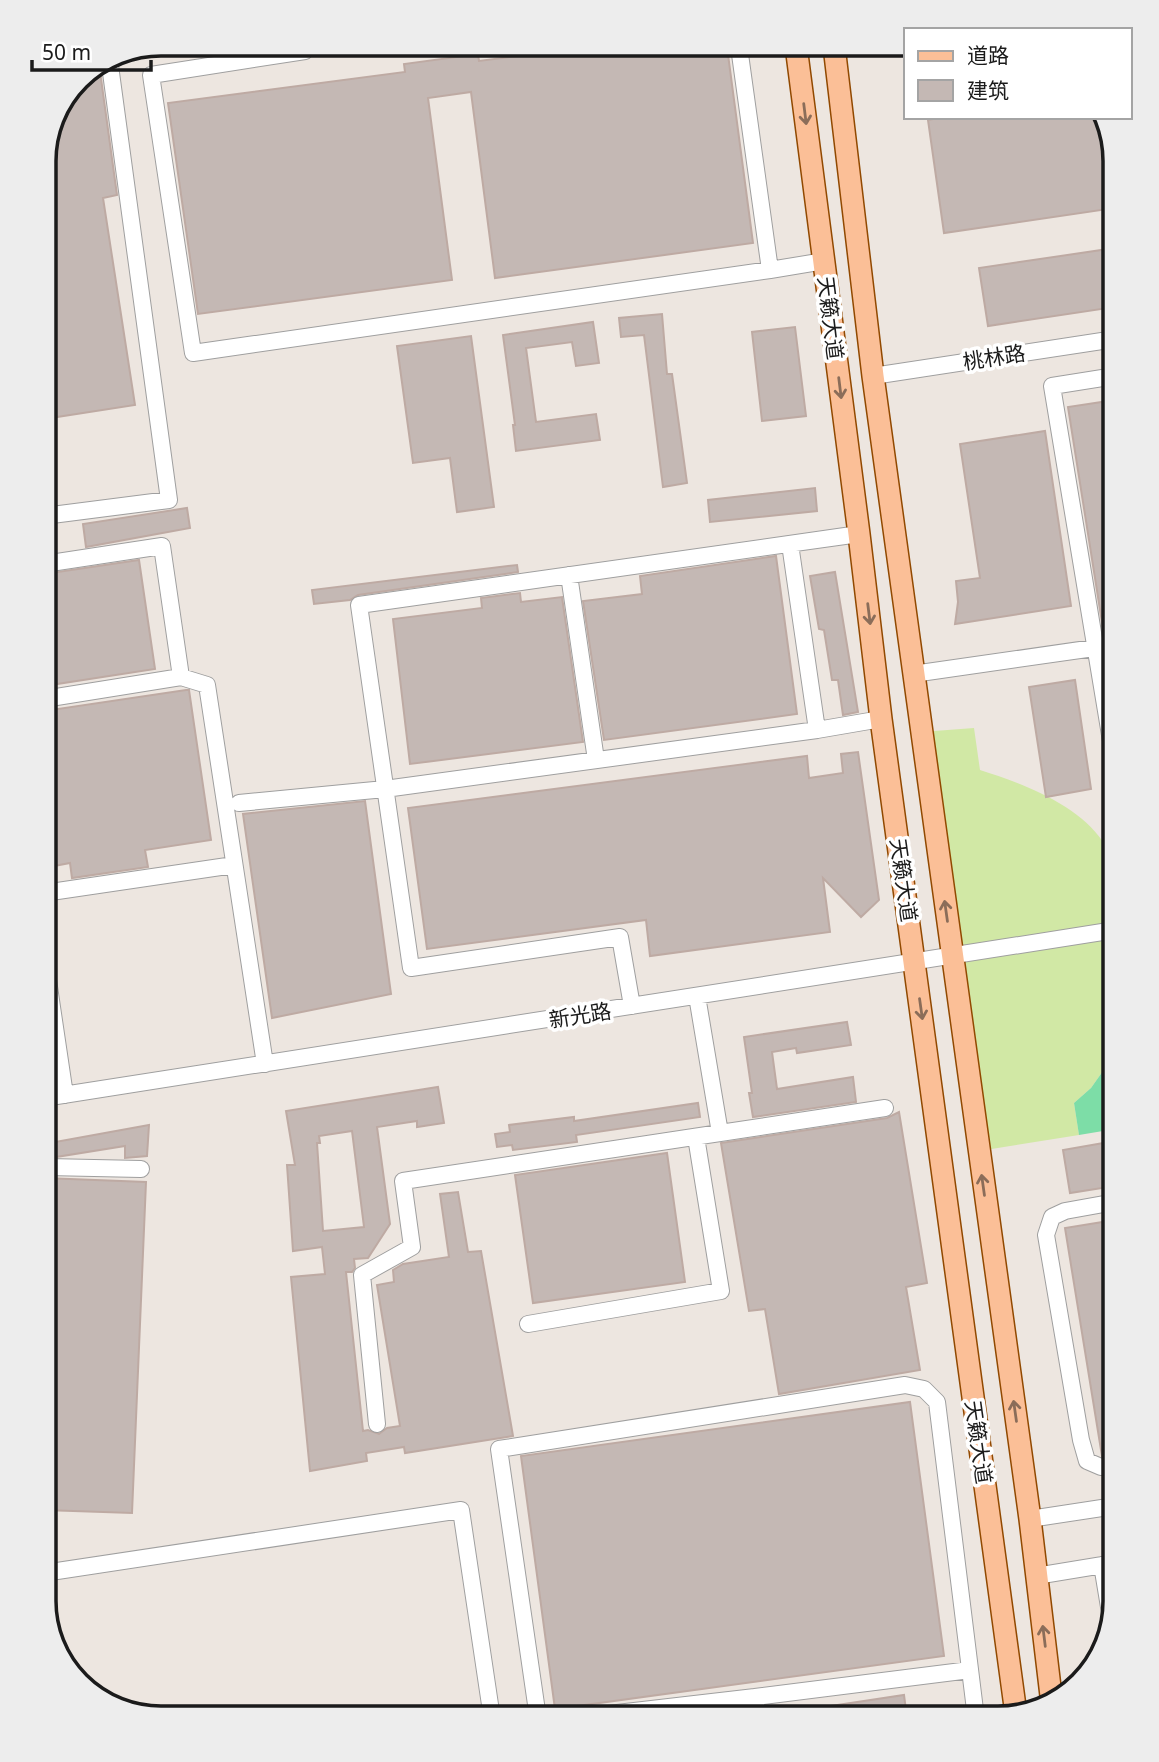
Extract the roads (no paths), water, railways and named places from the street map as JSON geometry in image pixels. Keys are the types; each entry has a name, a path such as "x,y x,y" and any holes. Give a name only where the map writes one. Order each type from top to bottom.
{"main road":[{"name":"天籁大道","path":"797,56 881,719 1015,1704"},
{"name":"天籁大道","path":"835,56 873,376 1030,1519 1051,1692"}],"street":[{"path":"273,56 151,75 192,353 824,261"},
{"path":"740,56 770,270"},
{"path":"56,514 169,500 110,69"},
{"name":"桃林路","path":"873,376 1103,341"},
{"path":"1103,378 1052,386 1103,691"},
{"path":"632,1006 620,937 411,968 359,605 859,534"},
{"path":"790,544 817,730"},
{"path":"56,562 162,546 181,677"},
{"path":"569,575 596,760"},
{"path":"913,674 1103,647"},
{"path":"56,697 181,677 207,685 265,1064"},
{"path":"239,803 385,789 881,719"},
{"path":"56,891 234,866"},
{"name":"新光路","path":"56,1096 1103,932"},
{"path":"697,996 720,1133"},
{"path":"56,1034 65,1095"},
{"path":"377,1424 362,1275 412,1247 403,1181 885,1108"},
{"path":"528,1324 721,1291 696,1137"},
{"path":"56,1167 141,1169"},
{"path":"1103,1204 1065,1210 1052,1217 1046,1235 1081,1440 1087,1461 1103,1467"},
{"path":"536,1706 499,1449 905,1385 924,1389 937,1402 974,1706"},
{"path":"1030,1519 1103,1508"},
{"path":"56,1571 461,1510 490,1706"},
{"path":"1036,1576 1103,1565"},
{"path":"677,1706 970,1670"},
{"path":"755,1697 756,1706"}]}
